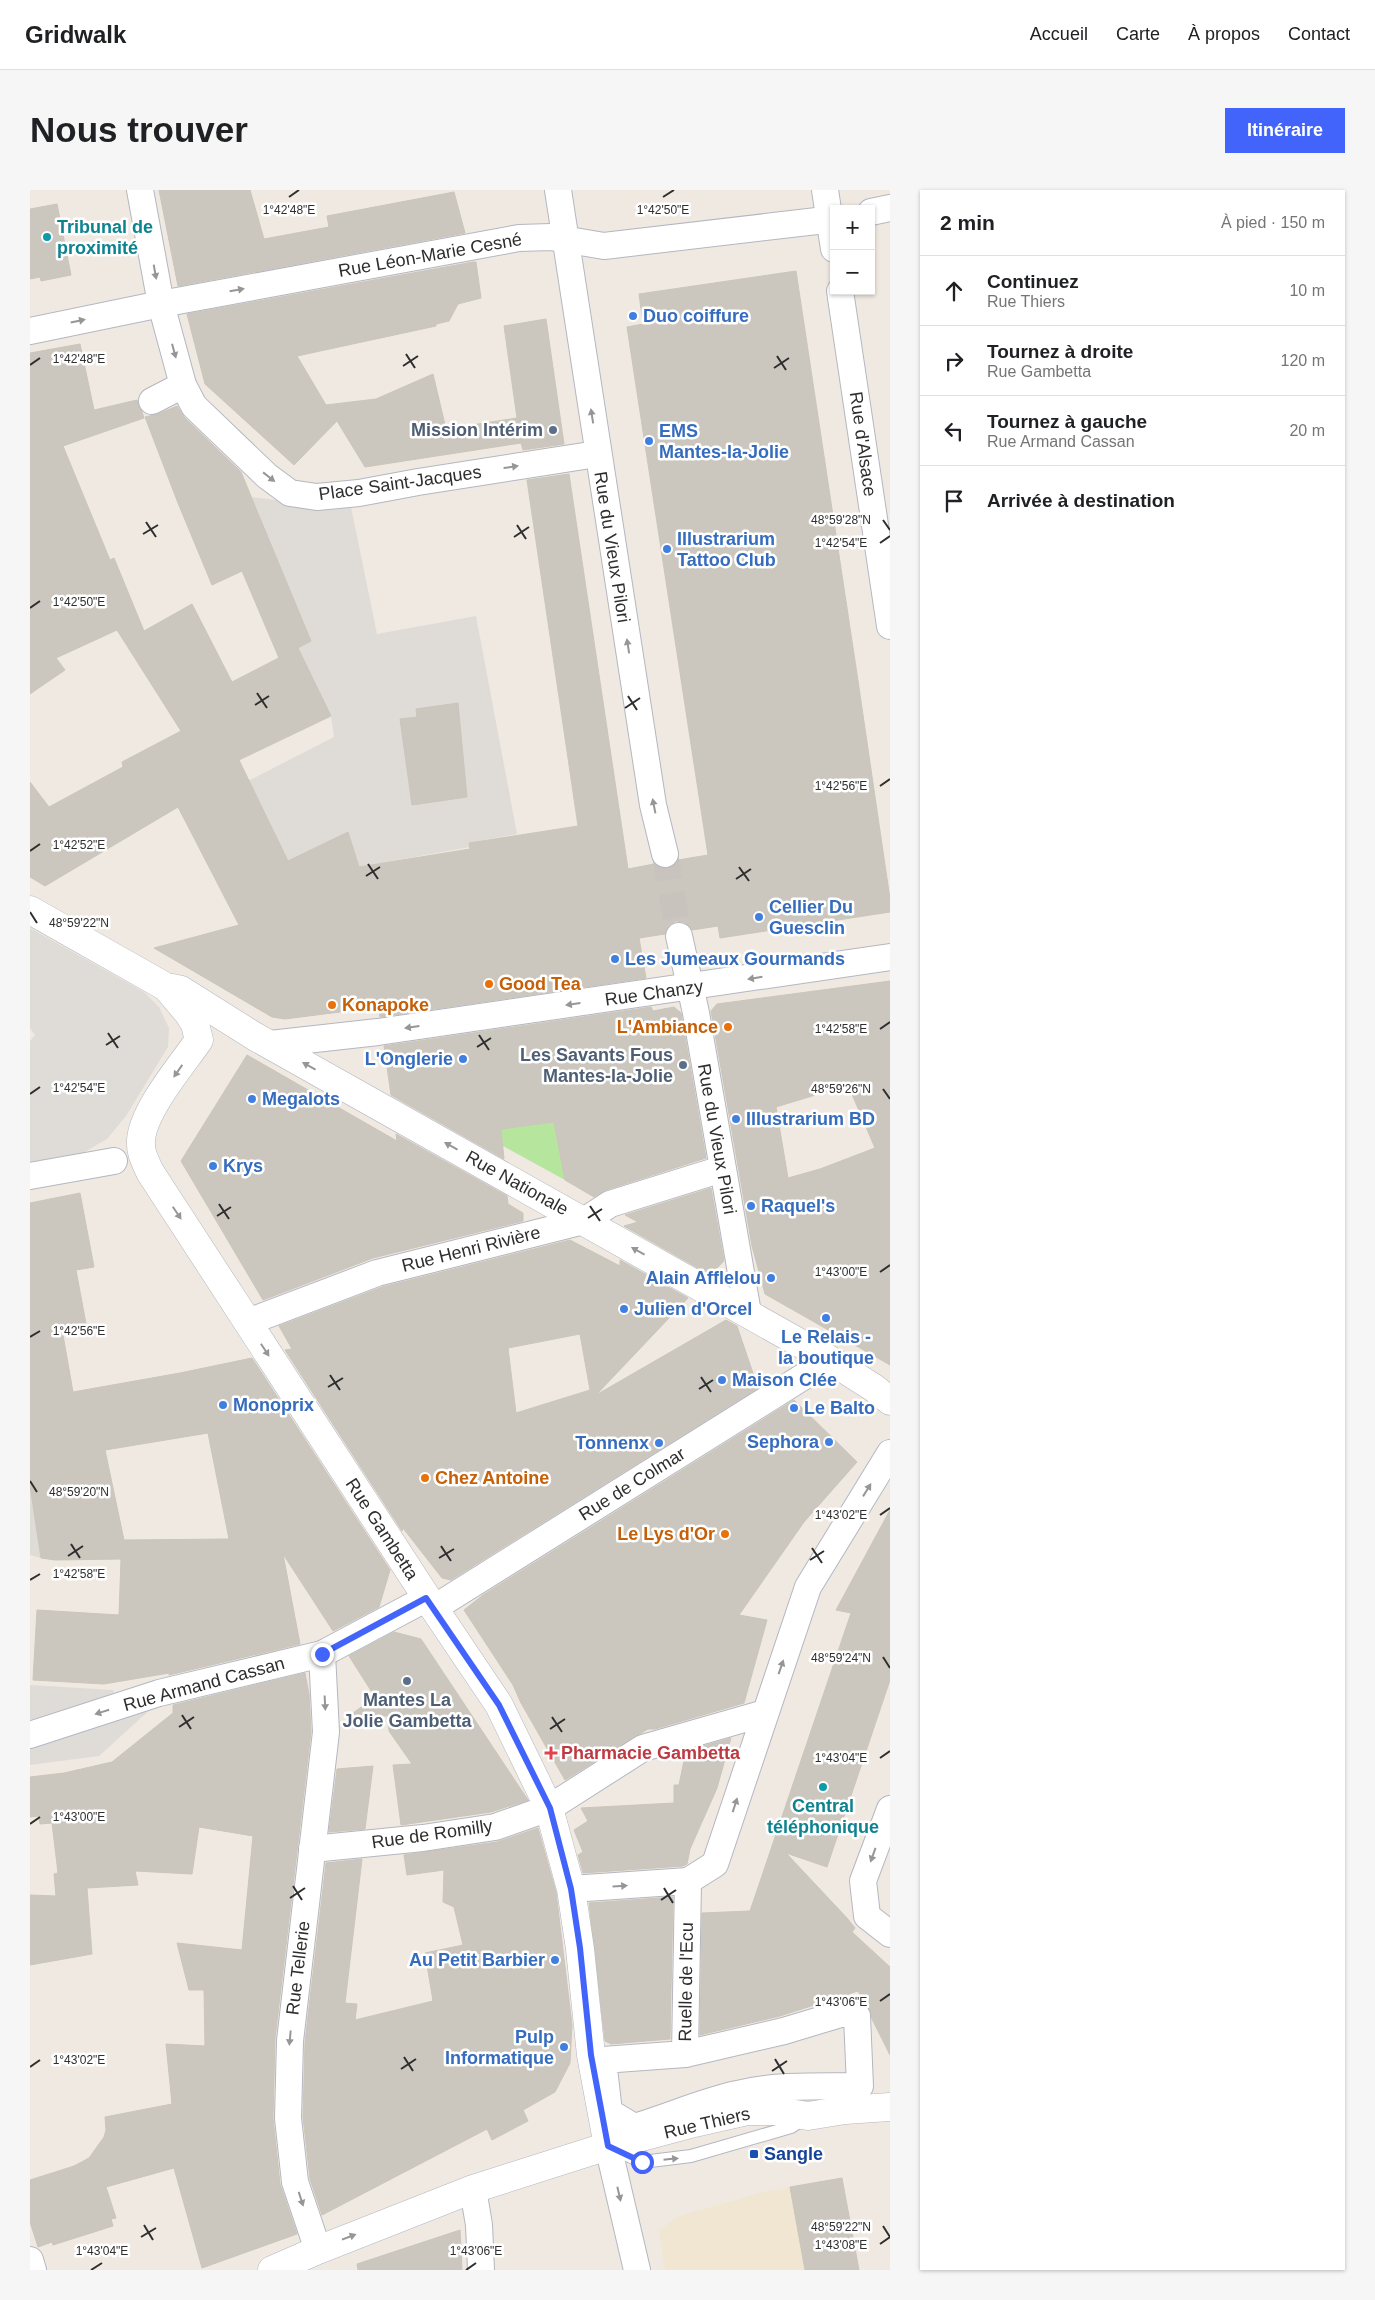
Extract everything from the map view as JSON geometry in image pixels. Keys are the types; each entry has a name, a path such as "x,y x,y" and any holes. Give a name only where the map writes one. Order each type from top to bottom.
{"main road":[{"path":"30,910 166,987 195,1024 199,1040 230,1032 262,1040"},
{"name":"Rue Nationale","path":"166,987 180,990 262,1040 748,1313 830,1360 874,1388 890,1401"},
{"name":"Rue Gambetta","path":"199,1040 147,1118 141,1138 141,1154 150,1172 430,1603 499,1705 550,1808 571,1889 580,1948 591,2055 608,2146"},
{"name":"Rue Thiers","path":"272,2270 318,2250 473,2190 608,2146 747,2111 777,2111 808,2116 845,2110 890,2107"}],"street":[{"name":"Place Saint-Jacques","path":"140,190 161,304 183,385 194,406 266,476 290,493 317,497 359,493 426,480 597,454"},
{"name":"Rue du Vieux Pilori","path":"558,190 558,239 597,454 653,805 665,854"},
{"path":"825,190 830,211"},
{"path":"875,211 890,208"},
{"name":"Rue Léon-Marie Cesné","path":"30,330 520,238 558,239 604,246 830,219"},
{"name":"Rue d'Alsace","path":"841,295 890,626"},
{"path":"152,401 183,385"},
{"name":"Rue du Vieux Pilori","path":"679,936 748,1313"},
{"name":"Rue Chanzy","path":"262,1040 378,1032 690,988 890,957"},
{"path":"30,1176 114,1161"},
{"name":"Rue Henri Rivière","path":"248,1322 377,1273 584,1221 610,1204 722,1169"},
{"name":"Rue de Colmar","path":"430,1603 830,1360"},
{"path":"571,1889 688,1881 715,1864 808,1587 890,1453"},
{"name":"Rue Armand Cassan","path":"30,1735 159,1693 322,1654 430,1603"},
{"name":"Rue Tellerie","path":"318,2250 296,2182 288,2118 290,2041 326,1732 322,1654"},
{"name":"Rue de Romilly","path":"312,1850 423,1838 495,1827 550,1808 642,1748 765,1713"},
{"path":"890,1809 863,1881 867,1916 890,1934"},
{"name":"Ruelle de l'Ecu","path":"685,2054 688,1881"},
{"path":"847,2012 857,2016 860,2086 784,2088 739,2093 699,2104 665,2118 634,2127 609,2112 603,2060 685,2054 784,2031 847,2012"},
{"path":"608,2146 637,2270"},
{"path":"473,2190 479,2225 481,2270"},
{"path":"30,2260 33,2270"}],"shaded area":[{"path":"252,497 319,506 350,502 377,634 476,616 517,834 469,843 470,847 359,867 348,832 288,861 248,781 334,737 331,716 298,648 311,641"},
{"path":"30,928 144,992 159,1007 169,1028 168,1047 126,1116 107,1139 81,1154 30,1162 30,1041 35,1035 30,1028"},
{"path":"30,1486 41,1558 30,1555"},
{"path":"30,1685 113,1690 115,1698 30,1720"},
{"path":"154,1706 99,1756 30,1765 30,1745"},
{"path":"842,2178 859,2270 665,2270 659,2230 680,2216 763,2192"}],"green space":[{"path":"554,1122 565,1180 503,1146 501,1129"}],"building":[{"path":"159,190 250,190 264,239 329,227 327,216 454,192 465,233 178,286"},
{"name":"Tribunal de proximité","path":"57,204 71,275 41,281 40,277 30,279 30,209"},
{"path":"476,262 481,298 458,304 449,321 436,324 436,326 297,356 326,405 376,399 433,374 446,429 517,418 504,326 546,319 564,444 523,450 521,443 365,467 337,421 294,465 205,384 187,314"},
{"path":"796,271 890,899 890,912 720,938 718,926 692,930 684,922 676,921 669,925 665,934 639,938 646,978 380,1017 379,1007 285,1019 272,1017 154,948 239,925 178,807 45,886 30,877 30,782 49,807 123,767 122,762 181,731 117,630 56,658 65,670 30,694 30,353 80,344 94,410 137,400 142,412 144,418 63,446 110,560 114,558 144,631 192,604 232,682 298,648 331,716 239,760 288,861 348,832 359,867 470,849 469,843 578,826 527,480 569,474 628,869 654,864 660,868 668,869 675,865 678,860 708,855 627,327 643,324 639,294"},
{"path":"177,406 184,417 241,472 311,641 279,658 242,571 212,585 178,503 145,417"},
{"path":"458,703 467,797 412,805 400,719 417,717 416,709"},
{"path":"890,981 890,1365 765,1294 752,1246 711,1011 717,1004","holes":["848,1085 875,1148 820,1169 788,1178 776,1107"]},
{"path":"651,1007 653,1011 674,1007 681,1013 706,1158 606,1190 594,1197 565,1180 554,1122 501,1129 504,1159 391,1095 384,1046"},
{"path":"247,1055 397,1141 396,1134 507,1196 508,1204 523,1213 523,1221 373,1258 263,1300 181,1161"},
{"path":"711,1188 724,1261 710,1275 624,1226 638,1222 625,1215"},
{"path":"80,1193 94,1267 76,1270 87,1329 63,1335 73,1392 252,1358 390,1570 379,1607 333,1631 283,1554 300,1644 169,1675 169,1673 104,1684 33,1680 37,1610 119,1615 121,1559 55,1560 41,1558 30,1486 30,1203","holes":["208,1433 229,1539 124,1540 105,1450"]},
{"path":"570,1240 620,1266 620,1260 688,1298 596,1395 726,1320 737,1326 758,1388 451,1580 442,1578 403,1528 402,1531 285,1350 292,1349 279,1326 382,1287","holes":["580,1334 590,1390 516,1413 508,1348"]},
{"path":"794,1400 857,1462 804,1522 739,1615 767,1620 744,1703 655,1729 648,1729 565,1780 521,1703 513,1685 464,1610 483,1595"},
{"path":"890,1510 890,1680 827,1867 786,1853 847,1918 855,1928 852,1932 890,1967 890,2055 872,2019 869,2008 858,1991 780,2016 700,2035 702,1913 750,1911 851,1613 836,1610"},
{"path":"394,1632 421,1639 528,1800 491,1812 401,1825 393,1765 412,1764 389,1731 387,1716 349,1716 375,1697 349,1656"},
{"path":"305,1673 309,1694 311,1732 275,2039 273,2118 280,2184 297,2234 202,2268 174,2168 106,2187 116,2218 111,2219 113,2226 53,2245 52,2242 38,2247 30,2222 30,2180 74,2166 89,2158 104,2137 106,2130 105,2117 172,2104 166,2044 205,2046 204,1990 189,1990 177,1943 242,1950 253,1836 199,1827 192,1874 135,1871 138,1885 87,1888 92,1954 30,1965 30,1895 56,1896 54,1874 58,1873 52,1823 40,1824 39,1816 30,1817 30,1777 64,1773 112,1762 173,1713 173,1705"},
{"path":"731,1738 717,1788 690,1849 687,1864 683,1866 583,1873 578,1855 583,1852 574,1830 588,1821 581,1808 674,1803 674,1785 679,1785 686,1751"},
{"path":"373,1766 365,1829 329,1832 337,1769"},
{"path":"538,1828 556,1892 572,2025 570,2063 555,2092 523,2110 528,2121 492,2140 487,2129 322,2215 310,2179 303,2117 305,2042 326,1863 362,1859 345,2003 357,2004 355,2020 433,2001 425,1953 463,1945 454,1907 443,1902 444,1870 407,1875 404,1855 497,1842"},
{"path":"673,1897 670,2039 611,2044 605,2041 589,1903"},
{"path":"842,2178 859,2270 805,2270 790,2187"},
{"path":"460,2230 462,2270 358,2270 357,2264"}],"tunnel":[{"path":"665,854 679,936"}],"place":[{"name":"Tribunal de proximité","path":"47,237"},
{"name":"Duo coiffure","path":"633,316"},
{"name":"Mission Intérim","path":"553,430"},
{"name":"EMS Mantes-la-Jolie","path":"649,441"},
{"name":"Illustrarium Tattoo Club","path":"667,549"},
{"name":"Cellier Du Guesclin","path":"759,917"},
{"name":"Les Jumeaux Gourmands","path":"615,959"},
{"name":"Good Tea","path":"489,984"},
{"name":"Konapoke","path":"332,1005"},
{"name":"L'Ambiance","path":"728,1027"},
{"name":"L'Onglerie","path":"463,1059"},
{"name":"Les Savants Fous Mantes-la-Jolie","path":"683,1065"},
{"name":"Megalots","path":"252,1099"},
{"name":"Illustrarium BD","path":"736,1119"},
{"name":"Krys","path":"213,1166"},
{"name":"Raquel's","path":"751,1206"},
{"name":"Alain Afflelou","path":"771,1278"},
{"name":"Julien d'Orcel","path":"624,1309"},
{"name":"Le Relais - la boutique","path":"826,1318"},
{"name":"Maison Clée","path":"722,1380"},
{"name":"Monoprix","path":"223,1405"},
{"name":"Le Balto","path":"794,1408"},
{"name":"Sephora","path":"829,1442"},
{"name":"Tonnenx","path":"659,1443"},
{"name":"Chez Antoine","path":"425,1478"},
{"name":"Le Lys d'Or","path":"725,1534"},
{"name":"Mantes La Jolie Gambetta","path":"407,1681"},
{"name":"Pharmacie Gambetta","path":"551,1753"},
{"name":"Central téléphonique","path":"823,1787"},
{"name":"Au Petit Barbier","path":"555,1960"},
{"name":"Pulp Informatique","path":"564,2047"},
{"name":"Sangle","path":"754,2154"}],"route":[{"path":"322,1654 426,1598 499,1705 550,1808 571,1889 580,1948 591,2055 608,2146 642,2162"}]}
